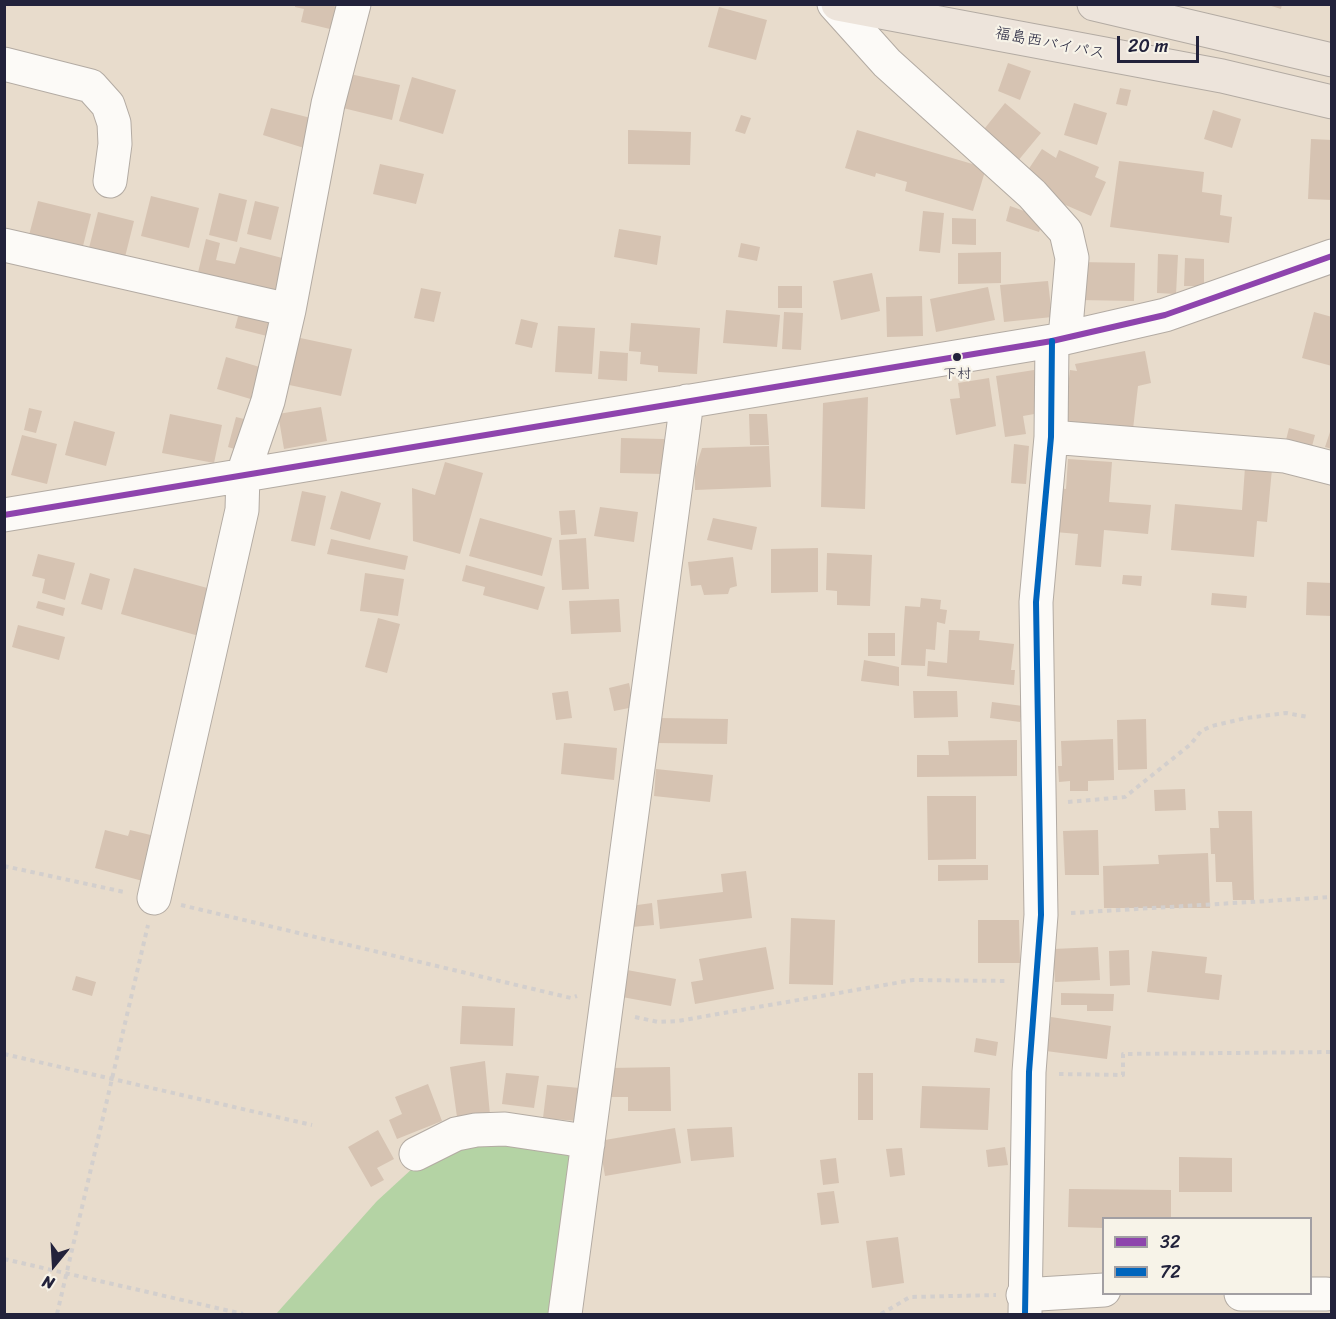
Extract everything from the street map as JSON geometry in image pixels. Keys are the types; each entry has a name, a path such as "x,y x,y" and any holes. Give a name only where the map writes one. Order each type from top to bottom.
{"highway":[{"name":"福島西バイパス","path":"836,4 1222,76 1332,102"},
{"path":"1094,4 1332,60"}],"street":[{"path":"154,898 242,510 243,474 268,401 289,310 328,104 354,4"},
{"path":"836,4 887,63 1032,194 1066,232 1072,258 1059,340 1036,602 1041,915 1029,1072 1024,1305 1102,1290"},
{"path":"4,64 91,86 108,105 114,123 115,144 110,181"},
{"path":"4,245 289,310"},
{"path":"4,515 1059,340 1165,315 1332,256"},
{"path":"565,1314 687,401"},
{"path":"1051,437 1285,456 1332,468"},
{"path":"416,1154 456,1134 476,1130 522,1131 588,1144"},
{"path":"1312,1294 1326,1294"}],"path":[{"path":"1041,806 1125,797 1191,744 1201,731 1212,726 1246,718 1286,713 1308,717"},
{"path":"4,866 154,898 571,998 606,1000 658,1022 678,1021 913,980 1037,982"},
{"path":"1041,915 1332,897"},
{"path":"57,1314 154,898"},
{"path":"1029,1072 1123,1075 1123,1054 1332,1052"},
{"path":"4,1054 312,1125"},
{"path":"4,1259 243,1314"},
{"path":"881,1314 910,1297 1024,1305"}],"green space":[{"path":"503,1138 579,1155 557,1314 276,1314 377,1201 414,1167 469,1144"}],"building":[{"path":"295,4 330,4 336,7 330,29 301,22 304,9 295,7"},
{"path":"1265,4 1282,4 1281,9"},
{"path":"719,7 767,20 756,60 708,47"},
{"path":"1008,63 1031,71 1020,100 998,91"},
{"path":"350,74 400,85 392,120 343,108"},
{"path":"412,77 456,90 443,134 399,121"},
{"path":"1120,88 1131,90 1127,106 1116,104"},
{"path":"1005,103 1041,133 1017,162 981,133"},
{"path":"1074,103 1107,113 1097,145 1064,135"},
{"path":"271,108 311,118 304,148 263,135"},
{"path":"1213,110 1241,119 1232,148 1204,139"},
{"path":"741,115 751,118 745,134 735,131"},
{"path":"628,130 691,132 690,165 628,164"},
{"path":"857,130 986,168 973,211 905,191 907,182 876,173 875,177 845,168"},
{"path":"1311,139 1332,140 1332,200 1308,199"},
{"path":"1042,149 1056,158 1059,150 1099,167 1095,177 1106,182 1091,216 1040,194 1024,176"},
{"path":"1119,161 1204,172 1202,192 1222,195 1220,215 1232,217 1229,243 1110,227"},
{"path":"380,164 424,174 416,204 373,194"},
{"path":"219,193 247,200 237,242 209,235"},
{"path":"151,196 199,208 189,248 141,236"},
{"path":"38,201 91,214 83,246 28,239"},
{"path":"255,201 279,207 271,240 247,234"},
{"path":"1010,206 1044,218 1039,232 1006,221"},
{"path":"923,211 944,213 940,253 919,251"},
{"path":"98,212 134,221 125,257 89,248"},
{"path":"952,218 976,219 976,245 952,244"},
{"path":"619,229 661,236 657,265 614,257"},
{"path":"206,239 220,243 216,260 235,264 240,247 290,260 280,302 196,281"},
{"path":"741,243 760,247 757,261 738,257"},
{"path":"1001,252 1001,283 958,284 958,253"},
{"path":"1158,254 1178,255 1176,294 1157,293"},
{"path":"1185,258 1204,259 1204,286 1184,286"},
{"path":"1079,262 1135,263 1134,301 1079,300"},
{"path":"872,273 880,311 841,320 833,281"},
{"path":"1048,281 1052,317 1004,322 1000,285"},
{"path":"778,286 802,286 802,308 778,308"},
{"path":"988,287 995,320 936,332 930,299"},
{"path":"421,288 441,292 434,322 414,318"},
{"path":"922,296 923,336 887,337 886,297"},
{"path":"241,305 276,314 271,337 235,328"},
{"path":"726,310 780,315 777,347 723,343"},
{"path":"784,312 803,313 801,350 782,349"},
{"path":"1314,312 1332,317 1332,366 1302,358"},
{"path":"521,319 538,323 532,348 515,344"},
{"path":"631,323 700,328 697,374 658,372 658,366 640,364 641,352 629,351"},
{"path":"558,326 595,328 592,374 555,372"},
{"path":"291,336 352,349 341,396 280,383"},
{"path":"600,351 628,353 627,381 598,379"},
{"path":"1145,351 1151,383 1138,386 1133,429 1064,421 1070,370 1077,371 1075,364"},
{"path":"226,357 263,368 254,400 217,389"},
{"path":"1034,370 1040,413 1023,416 1026,434 1005,437 996,376"},
{"path":"989,378 996,426 956,435 950,399 960,398 958,383"},
{"path":"868,397 865,509 821,507 823,403"},
{"path":"321,407 327,441 284,449 278,414"},
{"path":"29,408 42,411 36,433 24,430"},
{"path":"170,414 222,425 214,463 162,453"},
{"path":"749,414 767,414 769,445 750,445"},
{"path":"236,417 252,421 244,452 228,447"},
{"path":"74,421 115,432 106,466 65,455"},
{"path":"1332,426 1332,449 1325,447"},
{"path":"1289,428 1315,435 1311,450 1285,444"},
{"path":"22,435 57,444 47,484 11,475"},
{"path":"621,438 664,439 663,474 620,473"},
{"path":"1014,444 1029,446 1026,484 1011,483"},
{"path":"769,446 771,487 695,490 695,470 702,448"},
{"path":"1068,459 1112,462 1109,502 1151,505 1148,534 1104,530 1101,567 1075,565 1078,534 1055,532 1058,488 1066,489"},
{"path":"445,462 483,473 460,554 413,541 412,488 435,495"},
{"path":"1245,467 1272,469 1267,522 1257,521 1254,557 1171,550 1175,504 1242,510"},
{"path":"302,491 326,496 315,546 291,541"},
{"path":"341,491 381,503 370,540 330,529"},
{"path":"600,507 638,512 634,542 594,536"},
{"path":"575,510 577,534 561,535 559,511"},
{"path":"480,518 552,538 542,576 469,556"},
{"path":"713,518 757,527 752,550 707,540"},
{"path":"586,538 589,589 562,590 559,540"},
{"path":"331,539 408,556 405,570 327,554"},
{"path":"818,548 818,592 771,593 771,549"},
{"path":"827,553 872,555 870,606 837,605 837,591 826,590"},
{"path":"38,554 75,563 65,600 42,593 45,579 32,576"},
{"path":"733,557 737,586 730,588 728,594 704,595 701,585 691,586 688,562"},
{"path":"466,565 545,587 538,610 483,595 485,587 462,581"},
{"path":"134,568 211,589 199,636 121,614"},
{"path":"90,573 110,579 102,610 81,604"},
{"path":"365,573 404,579 398,616 360,611"},
{"path":"1123,575 1142,576 1141,586 1122,584"},
{"path":"1307,582 1332,583 1332,616 1306,615"},
{"path":"1212,593 1247,596 1246,608 1211,605"},
{"path":"921,598 941,600 940,609 947,610 945,624 937,622 935,650 926,649 925,666 901,665 905,606 920,607"},
{"path":"619,599 621,632 571,634 569,601"},
{"path":"38,601 65,608 63,616 36,608"},
{"path":"378,618 400,624 387,673 365,667"},
{"path":"18,625 65,637 59,660 12,647"},
{"path":"949,630 980,631 979,640 1014,644 1011,670 1015,670 1014,685 927,676 928,661 947,663"},
{"path":"868,633 895,633 895,656 868,656"},
{"path":"864,660 899,667 899,686 861,681"},
{"path":"629,683 634,707 614,711 609,688"},
{"path":"568,691 572,718 556,720 552,693"},
{"path":"913,691 957,691 958,717 914,718"},
{"path":"992,702 1023,706 1020,722 990,718"},
{"path":"658,718 728,719 727,744 657,743"},
{"path":"1146,719 1147,769 1118,770 1117,720"},
{"path":"1113,739 1114,780 1088,781 1088,791 1070,791 1070,781 1059,782 1058,766 1062,766 1061,741"},
{"path":"1017,740 1017,776 917,777 917,755 949,755 948,741"},
{"path":"564,743 617,748 614,780 561,774"},
{"path":"656,769 713,775 710,802 654,796"},
{"path":"1185,789 1186,810 1155,811 1154,790"},
{"path":"927,796 976,796 976,859 928,860"},
{"path":"1218,811 1252,811 1254,900 1233,900 1232,882 1216,882 1215,854 1211,854 1210,828 1219,828"},
{"path":"105,830 128,836 130,830 163,838 150,883 95,868"},
{"path":"1098,830 1099,875 1065,875 1063,831"},
{"path":"1208,853 1210,908 1104,908 1103,866 1159,864 1158,855"},
{"path":"938,865 988,865 988,880 938,881"},
{"path":"746,871 752,918 660,929 657,900 723,892 721,874"},
{"path":"652,903 654,925 632,927 630,906"},
{"path":"791,918 835,920 833,985 789,984"},
{"path":"978,920 1019,920 1020,963 978,963"},
{"path":"766,947 774,989 695,1004 691,982 703,980 699,959"},
{"path":"1098,947 1100,980 1055,982 1053,949"},
{"path":"1129,950 1130,985 1110,986 1109,951"},
{"path":"1152,951 1207,957 1205,973 1222,975 1219,1000 1147,992"},
{"path":"627,970 676,979 671,1006 622,997"},
{"path":"76,976 96,982 92,996 72,990"},
{"path":"1061,993 1114,994 1113,1011 1087,1011 1087,1005 1061,1005"},
{"path":"462,1006 515,1008 513,1046 460,1044"},
{"path":"1051,1017 1111,1026 1107,1059 1046,1051"},
{"path":"976,1038 998,1042 996,1056 974,1052"},
{"path":"485,1061 490,1115 457,1117 450,1067"},
{"path":"670,1067 671,1111 628,1111 628,1097 610,1097 609,1068"},
{"path":"506,1073 539,1076 534,1108 502,1104"},
{"path":"858,1073 873,1073 873,1120 858,1120"},
{"path":"428,1084 442,1121 397,1139 389,1120 402,1114 395,1097"},
{"path":"547,1085 580,1088 577,1121 543,1118"},
{"path":"922,1086 990,1088 988,1130 920,1128"},
{"path":"732,1127 734,1157 691,1161 687,1129"},
{"path":"675,1128 681,1163 605,1176 599,1141"},
{"path":"378,1130 394,1159 377,1168 384,1180 371,1187 348,1147"},
{"path":"1005,1147 1008,1165 988,1167 986,1150"},
{"path":"902,1148 905,1175 890,1177 886,1149"},
{"path":"1179,1157 1232,1158 1232,1192 1179,1192"},
{"path":"836,1158 839,1183 823,1185 820,1160"},
{"path":"1069,1189 1171,1190 1171,1217 1102,1217 1102,1228 1068,1227"},
{"path":"834,1191 839,1223 821,1225 817,1193"},
{"path":"898,1237 904,1283 872,1288 866,1241"}],"transit line":[{"name":"32","path":"4,515 1052,341 1165,315 1332,256"},
{"name":"72","path":"1025,1314 1029,1072 1041,915 1036,602 1051,437 1052,341"}],"place":[{"name":"下村","path":"957,357"}]}
